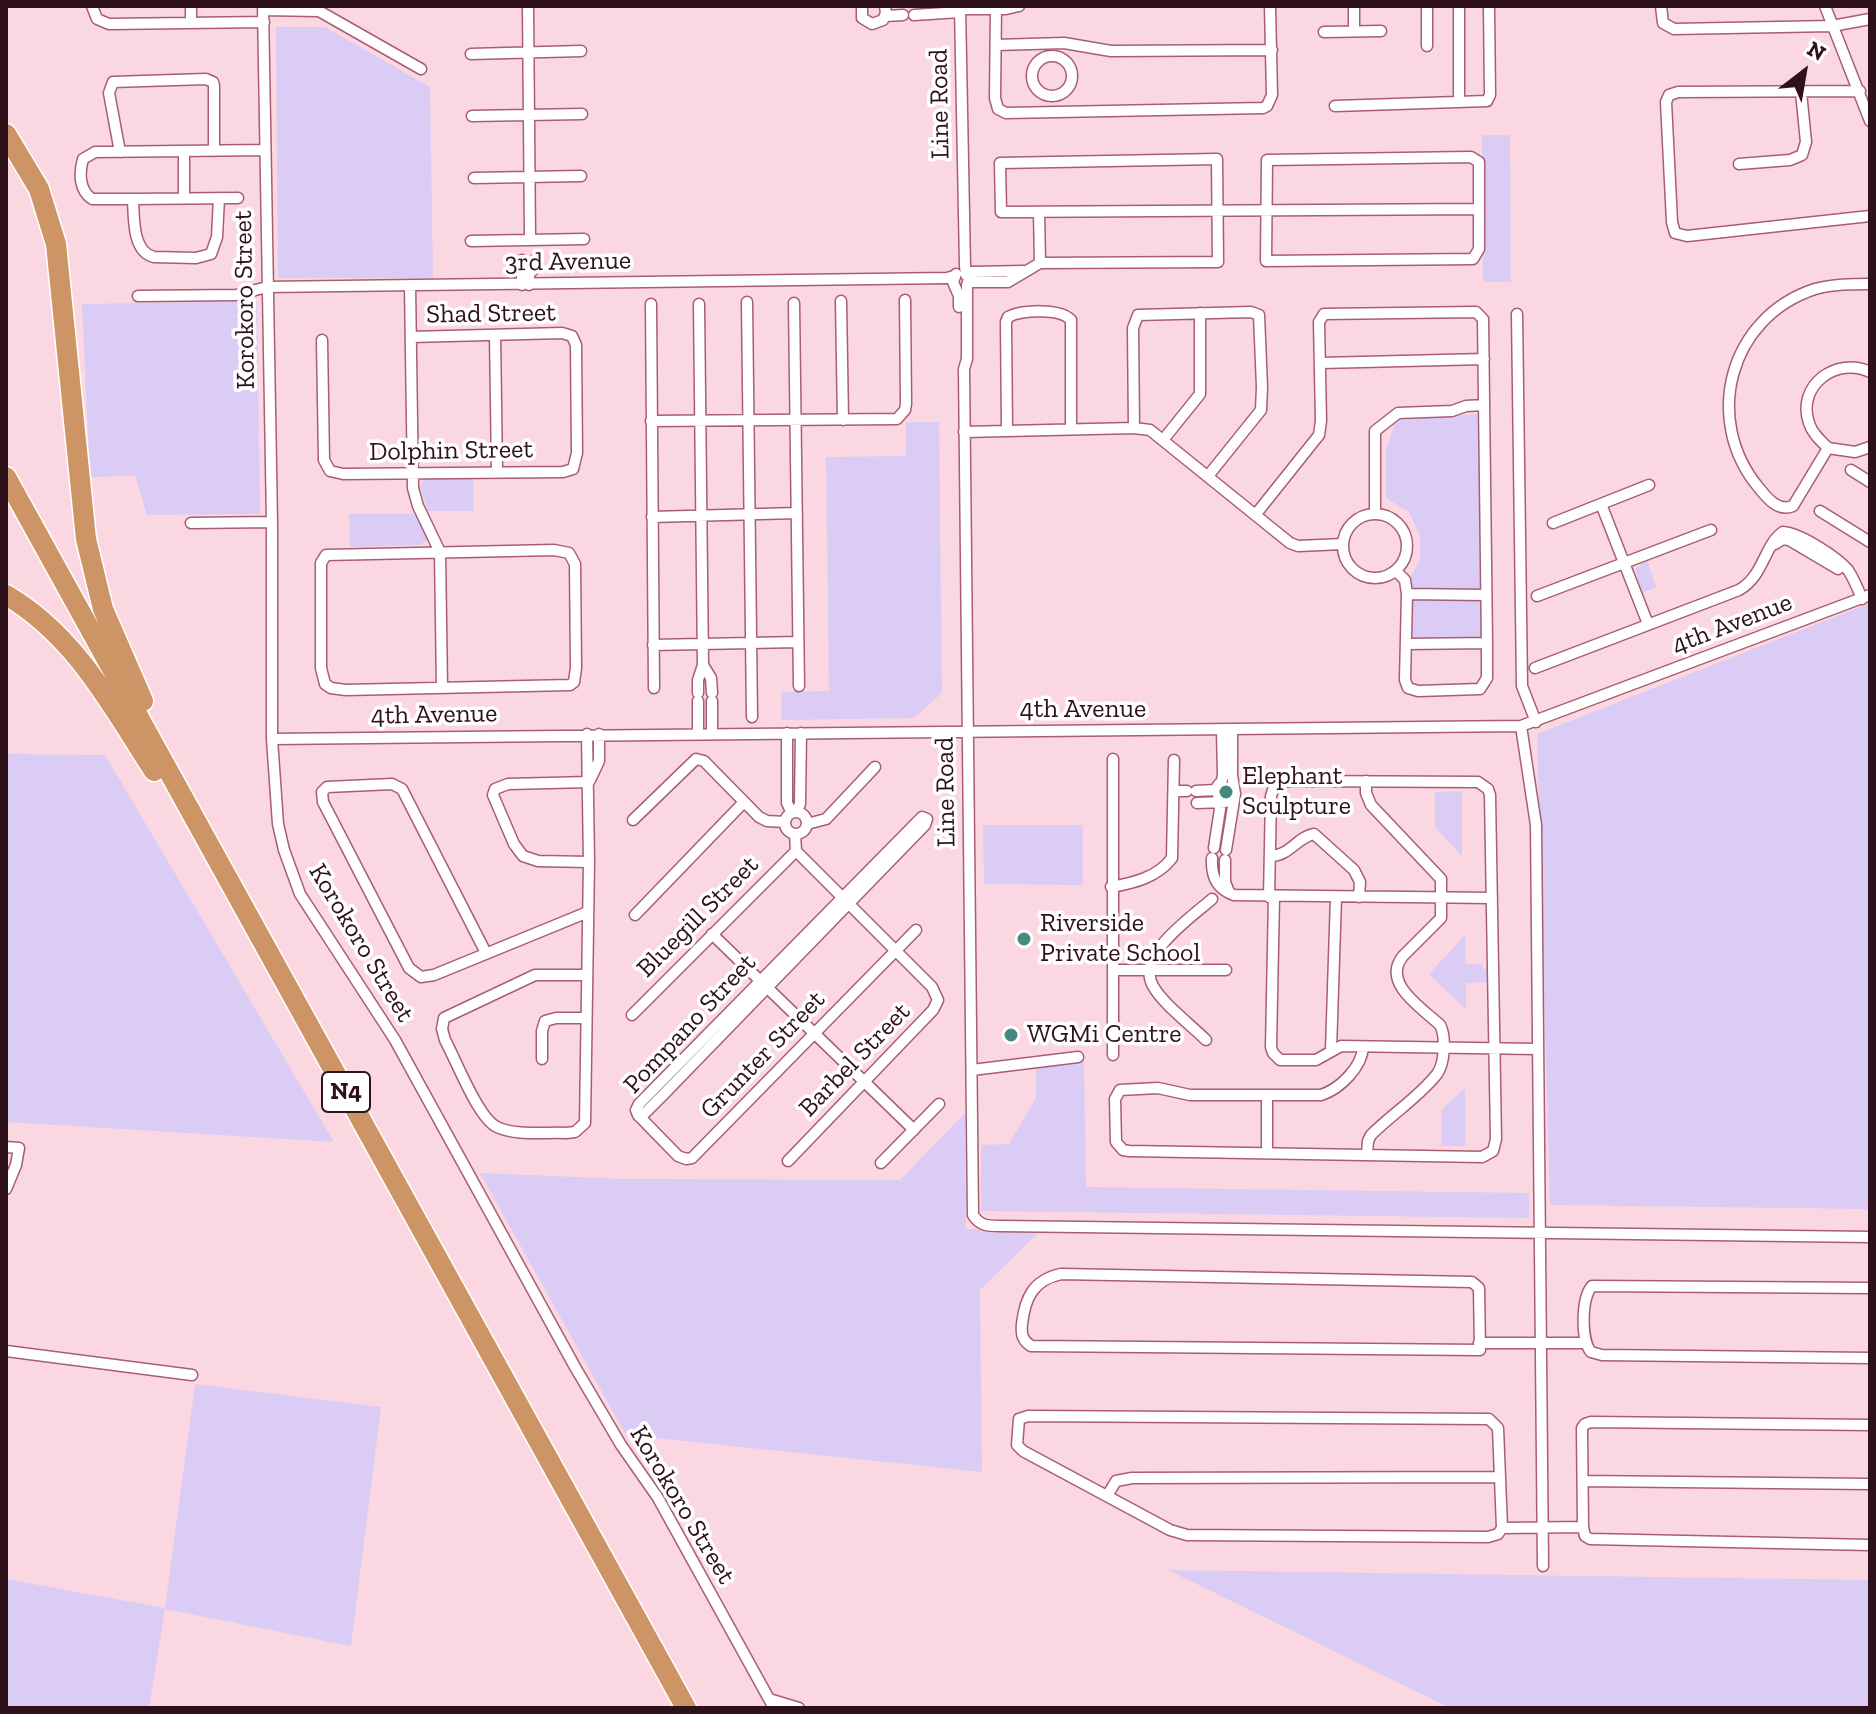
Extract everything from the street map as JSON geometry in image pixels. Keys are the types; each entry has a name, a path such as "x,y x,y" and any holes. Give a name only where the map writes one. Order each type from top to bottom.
{"highway":[{"path":"6,134 39,189 56,244 81,508 103,609 146,706 323,1037 345,1091"},
{"name":"N4","path":"6,477 686,1708"},
{"path":"6,595 55,631 87,669 278,966"}],"street":[{"path":"92,6 97,19 109,24 191,23 297,8 319,11 421,69"},
{"path":"191,6 191,23"},
{"path":"526,285 529,274 536,267 529,239 528,6"},
{"path":"862,6 861,15 868,23 880,23 885,11 909,15 1019,6"},
{"path":"996,7 995,98 998,109 1006,113 1263,108 1272,95 1270,6"},
{"path":"1354,6 1354,31"},
{"path":"1427,6 1427,46"},
{"path":"1459,6 1459,102"},
{"path":"1661,6 1663,23 1674,29 1832,26 1870,17 1867,6"},
{"path":"1825,6 1870,121"},
{"path":"1335,106 1484,102 1489,98 1489,8"},
{"name":"Line Road","path":"960,9 963,201 966,217 962,278 967,359 964,369 964,432 973,1215 982,1224 1000,1226 1539,1231"},
{"name":"Korokoro Street","path":"264,13 272,739 278,824 295,884 313,917 366,992 395,1040 575,1367 621,1445 658,1498 771,1703"},
{"path":"1324,32 1381,31"},
{"path":"996,45 1064,43 1111,51 1272,50"},
{"path":"1049,57 1050,44"},
{"path":"471,54 581,51"},
{"path":"1049,57 1066,61 1072,73 1070,86 1053,97 1036,89 1032,77 1036,64 1049,57"},
{"path":"120,152 109,93 113,82 206,79 214,86 214,151"},
{"path":"1860,91 1678,92 1669,95 1666,102 1672,228 1675,233 1687,236 1870,216"},
{"path":"1739,164 1790,160 1802,155 1806,142 1801,92"},
{"path":"1052,112 1053,97"},
{"path":"472,116 582,114"},
{"path":"238,198 92,199 84,191 80,176 83,159 95,152 265,150"},
{"path":"184,151 184,198"},
{"path":"1471,157 1479,162 1478,254 1473,259 1266,261 1266,211 1267,160 1471,157"},
{"path":"1039,212 1040,263 1218,262 1218,212 1217,159 1000,163 1001,212 1039,212 1218,212 1478,209"},
{"path":"474,178 581,176"},
{"path":"133,199 139,245 144,253 154,257 196,258 211,254 215,249 219,198"},
{"path":"526,285 522,257 529,239"},
{"path":"471,241 584,239"},
{"name":"3rd Avenue","path":"138,296 236,295 267,287 870,278 962,278 1008,282 1040,263"},
{"path":"1828,448 1793,506 1782,508 1776,505 1753,481 1733,444 1727,412 1732,377 1737,360 1754,334 1782,306 1816,289 1870,284"},
{"path":"410,285 413,473 418,506 440,552 442,688"},
{"path":"651,421 897,419 905,410 905,300"},
{"path":"841,301 843,420"},
{"path":"747,302 752,717"},
{"path":"794,303 799,686"},
{"path":"651,304 654,688"},
{"path":"698,732 698,680 703,665 699,304"},
{"path":"1134,428 1135,318 1141,314 1251,312 1259,315 1261,410 1208,476"},
{"path":"1256,514 1319,435 1319,322 1324,314 1476,312 1483,319 1484,359 1487,643 1484,687 1475,691 1433,691 1413,690 1406,684 1407,594 1405,580 1396,571"},
{"path":"1007,430 1006,322 1013,314 1042,313 1060,313 1071,320 1071,429"},
{"path":"1163,440 1200,394 1200,313"},
{"path":"1517,314 1522,686 1536,722"},
{"name":"Shad Street","path":"411,337 562,333 572,336 576,345 577,437 577,459 573,469"},
{"path":"495,335 497,471"},
{"name":"Dolphin Street","path":"322,340 324,460 330,471 343,474 563,472 573,469"},
{"path":"1321,363 1484,359"},
{"path":"1870,372 1848,366 1823,375 1808,398 1807,412 1810,425 1828,448 1855,452 1870,447"},
{"path":"1375,513 1375,431 1398,413 1452,411 1484,405"},
{"path":"964,432 1150,430 1290,543 1298,546 1343,544"},
{"path":"1851,470 1870,482"},
{"path":"1553,523 1649,485"},
{"path":"1601,504 1648,624"},
{"path":"1820,511 1868,536"},
{"path":"652,517 797,513"},
{"path":"1375,513 1394,519 1406,535 1406,554 1396,571 1379,578 1361,575 1347,562 1343,544 1353,522 1375,513"},
{"path":"191,523 272,522"},
{"path":"1537,596 1711,530"},
{"path":"1535,668 1748,585 1777,542 1789,540 1822,559 1845,575 1863,598"},
{"path":"554,550 569,553 575,564 574,682 555,687 337,689 325,684 321,668 323,558 334,553 440,552 554,550"},
{"path":"1407,594 1486,595"},
{"name":"4th Avenue","path":"272,739 698,732 1521,726 1863,598"},
{"path":"653,645 798,642"},
{"path":"1406,644 1487,643"},
{"path":"703,665 711,678 712,732"},
{"path":"1521,726 1536,825 1543,1566"},
{"path":"1175,803 1215,790 1223,776 1227,730"},
{"path":"1227,730 1235,794 1226,855 1225,882 1230,894"},
{"path":"787,733 787,803 791,816"},
{"path":"795,834 788,830 791,816 800,804 801,733"},
{"path":"586,975 542,974 526,978 444,1018 442,1029 484,1115 494,1125 510,1130 575,1132 581,1129 586,1115 589,782 593,734"},
{"path":"633,820 696,759 704,761 767,821 804,816 807,824"},
{"path":"1113,759 1113,1055"},
{"path":"1111,887 1140,882 1170,861 1174,849 1174,760"},
{"path":"795,834 803,831 807,824 826,819 875,767"},
{"path":"1363,1047 1363,1057 1358,1065 1326,1094 1190,1095 1158,1088 1120,1090 1115,1099 1116,1142 1123,1150 1488,1156 1493,1151 1496,1139 1495,1049 1488,789 1478,782 1281,781 1275,784 1271,796 1273,1053 1280,1060 1316,1060 1341,1046 1442,1049 1495,1049 1537,1049"},
{"path":"1366,781 1366,793 1371,805 1437,873 1442,886 1441,918 1398,962 1396,974 1399,986 1442,1029 1441,1067 1371,1135 1367,1154"},
{"path":"589,782 508,784 495,789 493,795 493,802 523,856 538,861 589,862"},
{"path":"486,953 402,789 392,784 327,787 322,792 323,802 412,972 421,977 428,977 588,912"},
{"path":"1219,784 1219,819 1212,874 1217,885 1230,894 1492,898"},
{"path":"1175,791 1219,802 1232,799 1235,794"},
{"path":"635,915 744,802"},
{"path":"795,834 796,851 896,951"},
{"path":"1270,856 1286,853 1306,836 1314,834 1354,870 1360,882 1359,897"},
{"name":"Pompano Street","path":"638,1115 644,1114 659,1092 908,836"},
{"name":"Bluegill Street","path":"632,1015 796,851"},
{"path":"1331,1050 1336,897"},
{"path":"1206,1040 1158,993 1151,982 1149,970 1154,954 1164,942 1212,899"},
{"name":"Grunter Street","path":"638,1115 678,1156 689,1159 916,930"},
{"path":"712,934 914,1130"},
{"name":"Barbel Street","path":"788,1161 933,1010 938,1000 932,987 896,951"},
{"path":"1113,970 1226,970"},
{"path":"542,1059 545,1021 586,1018"},
{"path":"972,1070 1078,1057"},
{"path":"1267,1095 1267,1153"},
{"path":"881,1163 939,1104"},
{"path":"6,1147 19,1148 6,1189"},
{"path":"1539,1231 1870,1237"},
{"path":"1061,1274 1465,1282 1476,1284 1479,1288 1479,1343 1480,1350 1038,1348 1025,1342 1022,1332 1024,1306 1030,1292 1043,1279 1061,1274"},
{"path":"1870,1288 1600,1285 1592,1286 1585,1297 1585,1343 1591,1352 1602,1355 1870,1358"},
{"path":"1479,1343 1585,1343"},
{"path":"6,1351 192,1375"},
{"path":"1028,1416 1489,1419 1498,1428 1502,1528 1498,1534 1488,1537 1187,1535 1170,1530 1107,1496 1019,1448 1019,1419 1028,1416"},
{"path":"1870,1425 1588,1422 1582,1428 1583,1527 1587,1538 1593,1541 1870,1545"},
{"path":"1107,1496 1116,1481 1132,1478 1499,1477"},
{"path":"1583,1481 1870,1484"},
{"path":"1502,1528 1583,1527"},
{"path":"771,1703 799,1708"}],"shaded area":[{"path":"276,27 325,27 430,87 433,278 278,278"},
{"path":"1482,135 1510,135 1511,282 1483,282"},
{"path":"257,301 260,514 147,515 135,476 90,477 82,304"},
{"path":"1479,414 1480,591 1412,590 1411,576 1420,560 1420,536 1409,512 1386,498 1386,449 1396,420"},
{"path":"906,422 939,422 942,693 914,718 781,720 781,692 829,691 826,457 906,456"},
{"path":"425,479 473,479 474,511 428,511 420,487"},
{"path":"349,514 416,514 427,540 420,545 350,547"},
{"path":"1647,560 1656,587 1642,593 1635,569"},
{"path":"1411,599 1481,600 1481,638 1411,638"},
{"path":"1870,603 1870,1209 1550,1205 1537,734"},
{"path":"6,754 105,755 334,1142 6,1122"},
{"path":"1462,791 1462,856 1435,827 1435,792"},
{"path":"983,825 1083,825 1083,885 984,884"},
{"path":"1465,935 1465,964 1483,964 1483,969 1489,969 1490,982 1466,983 1466,1010 1429,974"},
{"path":"1084,1060 1086,1187 1529,1193 1529,1218 981,1211 981,1145 1009,1144 1036,1098 1036,1066"},
{"path":"1465,1088 1465,1146 1441,1146 1441,1110"},
{"path":"965,1113 966,1229 1040,1231 980,1290 982,1472 626,1435 480,1173 625,1179 900,1180"},
{"path":"195,1384 381,1407 351,1646 165,1609 149,1708 6,1708 6,1579 165,1608"},
{"path":"1168,1570 1870,1580 1870,1708 1450,1708"}],"place":[{"name":"Elephant Sculpture","path":"1226,792"},
{"name":"Riverside Private School","path":"1024,939"},
{"name":"WGMi Centre","path":"1011,1035"}]}
